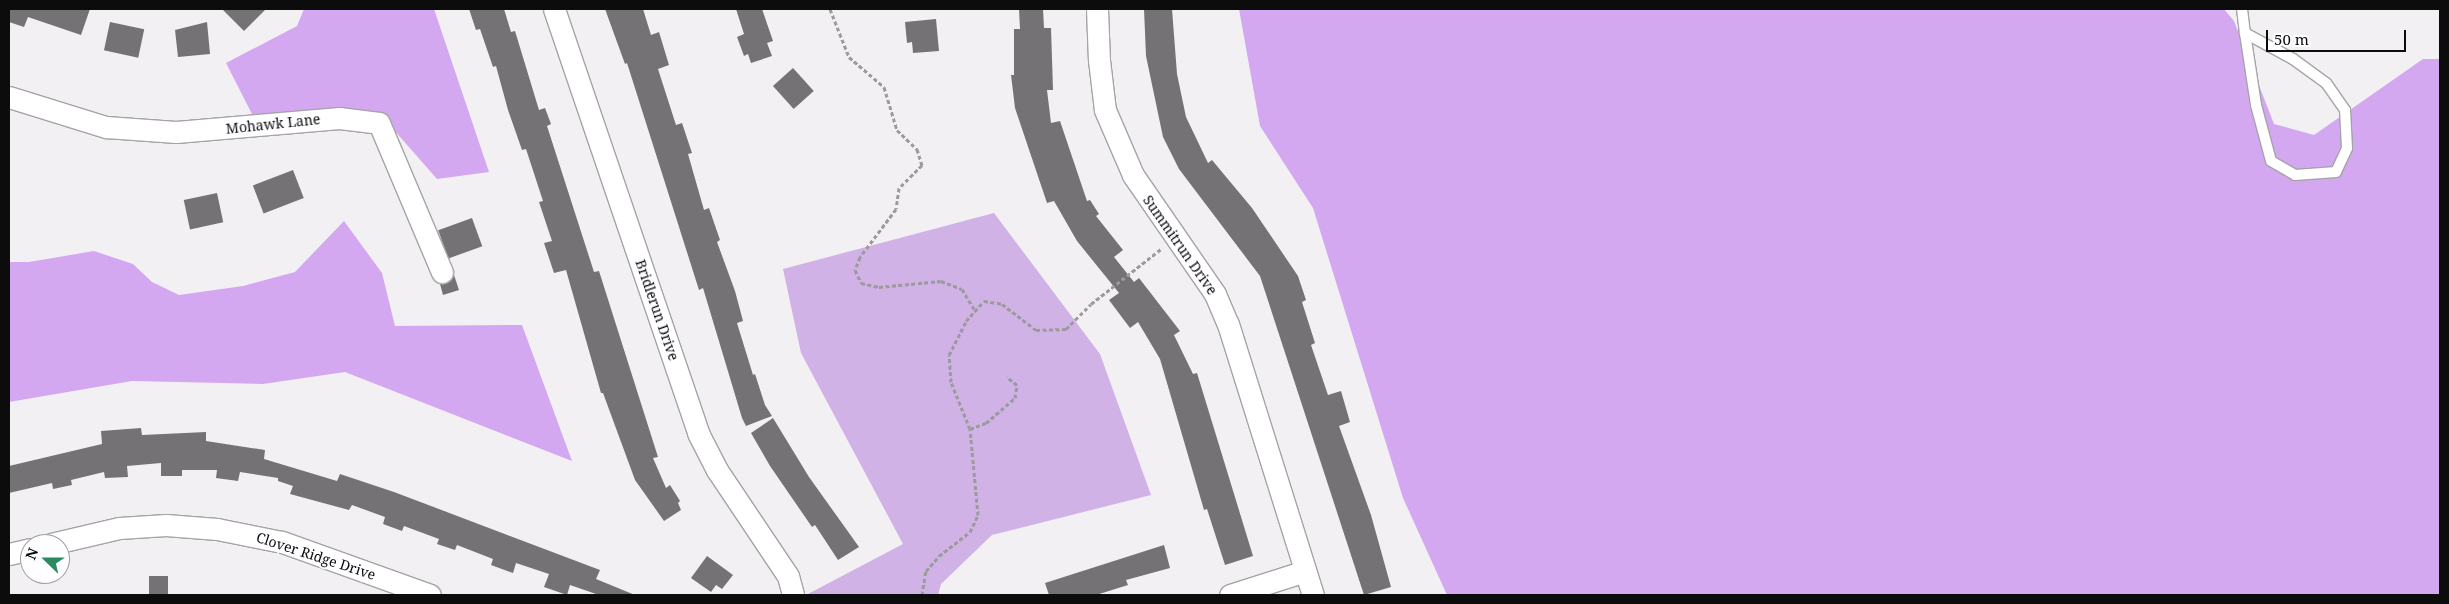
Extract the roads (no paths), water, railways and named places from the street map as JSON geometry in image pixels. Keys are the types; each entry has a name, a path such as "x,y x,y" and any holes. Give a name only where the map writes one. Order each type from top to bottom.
{"street":[{"name":"Bridlerun Drive","path":"554,9 698,433 717,470 788,576 793,595"},
{"name":"Summitrun Drive","path":"1097,9 1098,60 1105,110 1133,175 1215,294 1228,324 1313,595"},
{"name":"Mohawk Lane","path":"9,97 106,127 176,132 315,119 379,123 442,272"},
{"name":"Clover Ridge Drive","path":"70,540 119,528 166,525 217,529 282,542 430,595"},
{"path":"1230,595 1304,571"}],"lane":[{"path":"2242,9 2256,106 2271,161 2295,175 2336,172 2347,148 2344,110 2326,83 2292,59 2246,33"}]}
